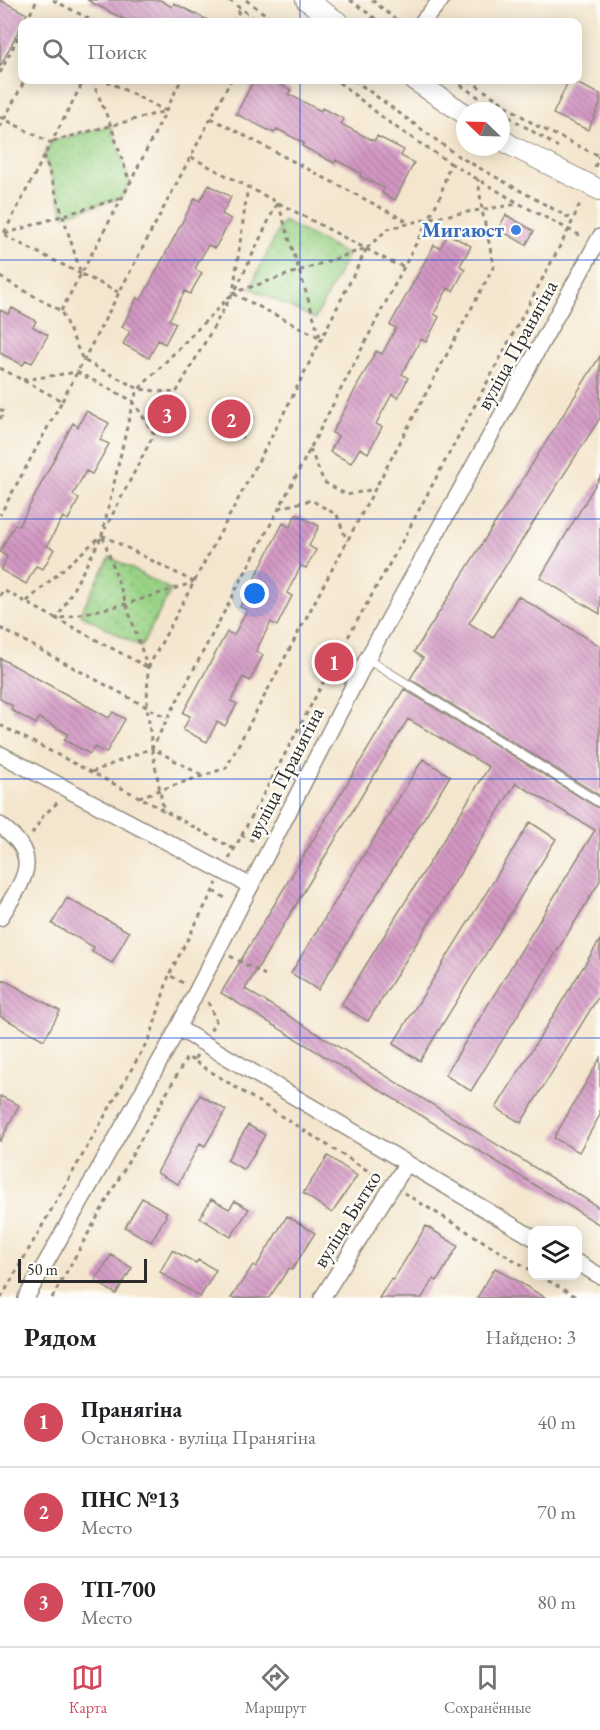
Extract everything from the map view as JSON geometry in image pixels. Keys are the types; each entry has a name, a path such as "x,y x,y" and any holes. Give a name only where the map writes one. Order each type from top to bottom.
{"street":[{"path":"306,0 332,18"},
{"path":"425,18 441,0"},
{"path":"420,84 456,108"},
{"path":"510,144 600,190"},
{"name":"вуліца Пранягіна","path":"26,1298 178,1028 367,659 598,240"},
{"path":"0,754 251,886"},
{"path":"0,825 14,836 23,848 26,863 23,879 0,918"},
{"path":"178,1028 528,1235"},
{"name":"вуліца Бытко","path":"322,1298 407,1163"},
{"path":"582,1265 600,1276"}],"lane":[{"path":"367,659 600,803"}],"path":[{"path":"28,18 37,0"},
{"path":"53,0 87,18"},
{"path":"229,0 254,18"},
{"path":"246,0 271,18"},
{"path":"350,0 375,18"},
{"path":"372,0 394,18"},
{"path":"235,18 241,8"},
{"path":"0,73 18,37"},
{"path":"0,127 2,118 23,84"},
{"path":"3,235 82,84"},
{"path":"94,84 111,126 130,183"},
{"path":"113,84 166,111"},
{"path":"61,311 130,183 179,84"},
{"path":"0,515 229,84"},
{"path":"341,84 392,124 450,162 520,204 598,240"},
{"path":"359,84 458,156 573,220"},
{"path":"459,84 485,102"},
{"path":"475,84 536,125 600,157"},
{"path":"2,118 52,142 166,111"},
{"path":"212,118 410,223"},
{"path":"510,118 566,151"},
{"path":"45,155 81,274"},
{"path":"191,157 405,267"},
{"path":"92,772 152,748 430,218 440,197 450,162"},
{"path":"595,166 600,168"},
{"path":"138,797 226,768 494,267 478,179"},
{"path":"233,293 248,186"},
{"path":"3,235 121,198"},
{"path":"278,202 321,339"},
{"path":"0,277 61,311 83,360 139,389 176,393 233,293 278,202"},
{"path":"148,668 276,428 367,248 388,229 430,218 520,204"},
{"path":"3,235 119,292"},
{"path":"164,812 147,706 148,668 102,535 133,401 139,389 233,293 367,248"},
{"path":"233,293 321,339"},
{"path":"0,368 62,400"},
{"path":"23,380 77,372 133,401 154,434 57,619"},
{"path":"0,419 1,411"},
{"path":"310,449 324,483 347,495 374,489"},
{"path":"279,508 311,500 337,514 347,541"},
{"path":"102,535 194,582"},
{"path":"26,602 102,535"},
{"path":"57,619 126,604 194,582"},
{"path":"0,596 2,589 148,668"},
{"path":"0,628 168,718"},
{"path":"0,725 234,849"},
{"path":"152,748 203,776"},
{"path":"23,848 43,816 57,803 75,793"},
{"path":"226,954 265,975"},
{"path":"1,1298 151,1035 169,975"},
{"path":"194,1061 216,1021 205,994"},
{"path":"51,1298 187,1057 528,1269"},
{"path":"548,1280 578,1298"}],"green space":[{"path":"111,126 130,183 121,198 64,215 44,155 52,141"},
{"path":"283,221 348,255 315,319 250,288"},
{"path":"110,557 171,590 141,647 80,614"}],"building":[{"path":"0,0 27,14 25,18 18,18 18,32 0,67"},
{"path":"87,0 160,0 172,7 174,3 203,18 121,18"},
{"path":"252,84 279,84 291,90 288,94 321,111 322,108 344,119 341,124 374,141 377,136 404,150 401,156 414,163 395,200 382,193 384,188 360,176 361,173 336,160 334,163 302,146 304,143 277,129 274,133 236,114"},
{"path":"567,84 578,84 600,94 600,104 588,130 553,114"},
{"path":"209,185 231,197 222,214 231,219 215,248 208,245 195,269 202,273 190,294 185,291 169,320 176,323 165,344 158,340 149,358 123,344 130,331 122,327 137,298 141,300 195,198 200,201"},
{"name":"Мигаюст","path":"506,215 534,231 526,245 498,229"},
{"path":"448,234 471,246 460,266 465,269 453,291 448,288 434,314 439,317 426,342 421,339 402,374 408,378 398,398 392,394 376,424 382,427 368,453 360,448 351,463 330,452 338,436 332,433 376,351 382,354 396,328 390,325 434,245 440,248"},
{"path":"12,308 36,321 33,327 48,335 32,363 26,360 23,365 0,353 0,310 8,314"},
{"path":"600,356 600,418 469,623 493,638 518,596 600,646 600,796 410,679 423,658 414,652"},
{"path":"220,399 254,417 242,438 209,420"},
{"path":"158,400 184,412 176,428 150,415"},
{"path":"86,411 109,423 100,440 109,444 92,474 86,471 73,495 79,499 68,520 63,517 47,546 54,549 43,569 36,566 26,584 1,570 7,557 0,552 15,524 19,526 73,423 78,427"},
{"path":"600,477 600,614 540,578"},
{"path":"296,514 319,526 309,546 316,550 306,568 301,566 287,593 292,596 277,626 271,622 256,651 263,655 250,681 243,677 231,701 237,704 225,726 217,722 207,742 183,730 190,716 183,713 227,632 234,635 247,610 240,607 283,523 290,527"},
{"path":"0,658 109,718 113,712 125,719 106,753 94,747 90,754 64,740 68,734 39,718 36,724 11,710 13,706 0,699"},
{"path":"404,689 600,809 600,881 471,1091 445,1075 595,830 516,783 368,1021 341,1005 489,767 408,719 245,989 600,1208 600,1225 221,993"},
{"path":"423,759 450,776 318,990 291,973"},
{"path":"530,822 556,839 420,1061 393,1044"},
{"path":"67,898 129,932 112,963 92,952 94,947 52,924"},
{"path":"600,940 600,994 521,1123 496,1108"},
{"path":"4,980 60,1011 44,1040 0,1016 0,988"},
{"path":"600,1058 600,1115 579,1152 554,1138"},
{"path":"200,1095 226,1110 205,1146 200,1143 178,1184 157,1173"},
{"path":"0,1096 19,1105 0,1142"},
{"path":"248,1125 265,1135 244,1170 227,1160"},
{"path":"328,1156 357,1176 332,1213 303,1193"},
{"path":"142,1198 167,1212 151,1242 125,1227"},
{"path":"211,1199 229,1209 235,1201 249,1209 231,1237 200,1218"},
{"path":"287,1216 315,1233 292,1270 289,1268 269,1298 231,1298 253,1265 256,1267"},
{"path":"426,1226 458,1246 437,1281 433,1279 422,1298 379,1298 391,1279 393,1280"},
{"path":"172,1250 196,1263 198,1260 216,1270 200,1297 160,1272"},
{"path":"111,1255 132,1268 116,1294 95,1281"},
{"path":"495,1268 546,1298 477,1298"}],"place":[{"name":"Мигаюст","path":"516,230"},
{"name":"ТП-700","path":"167,414"},
{"name":"ПНС №13","path":"231,419"},
{"name":"Пранягіна","path":"334,662"}]}
